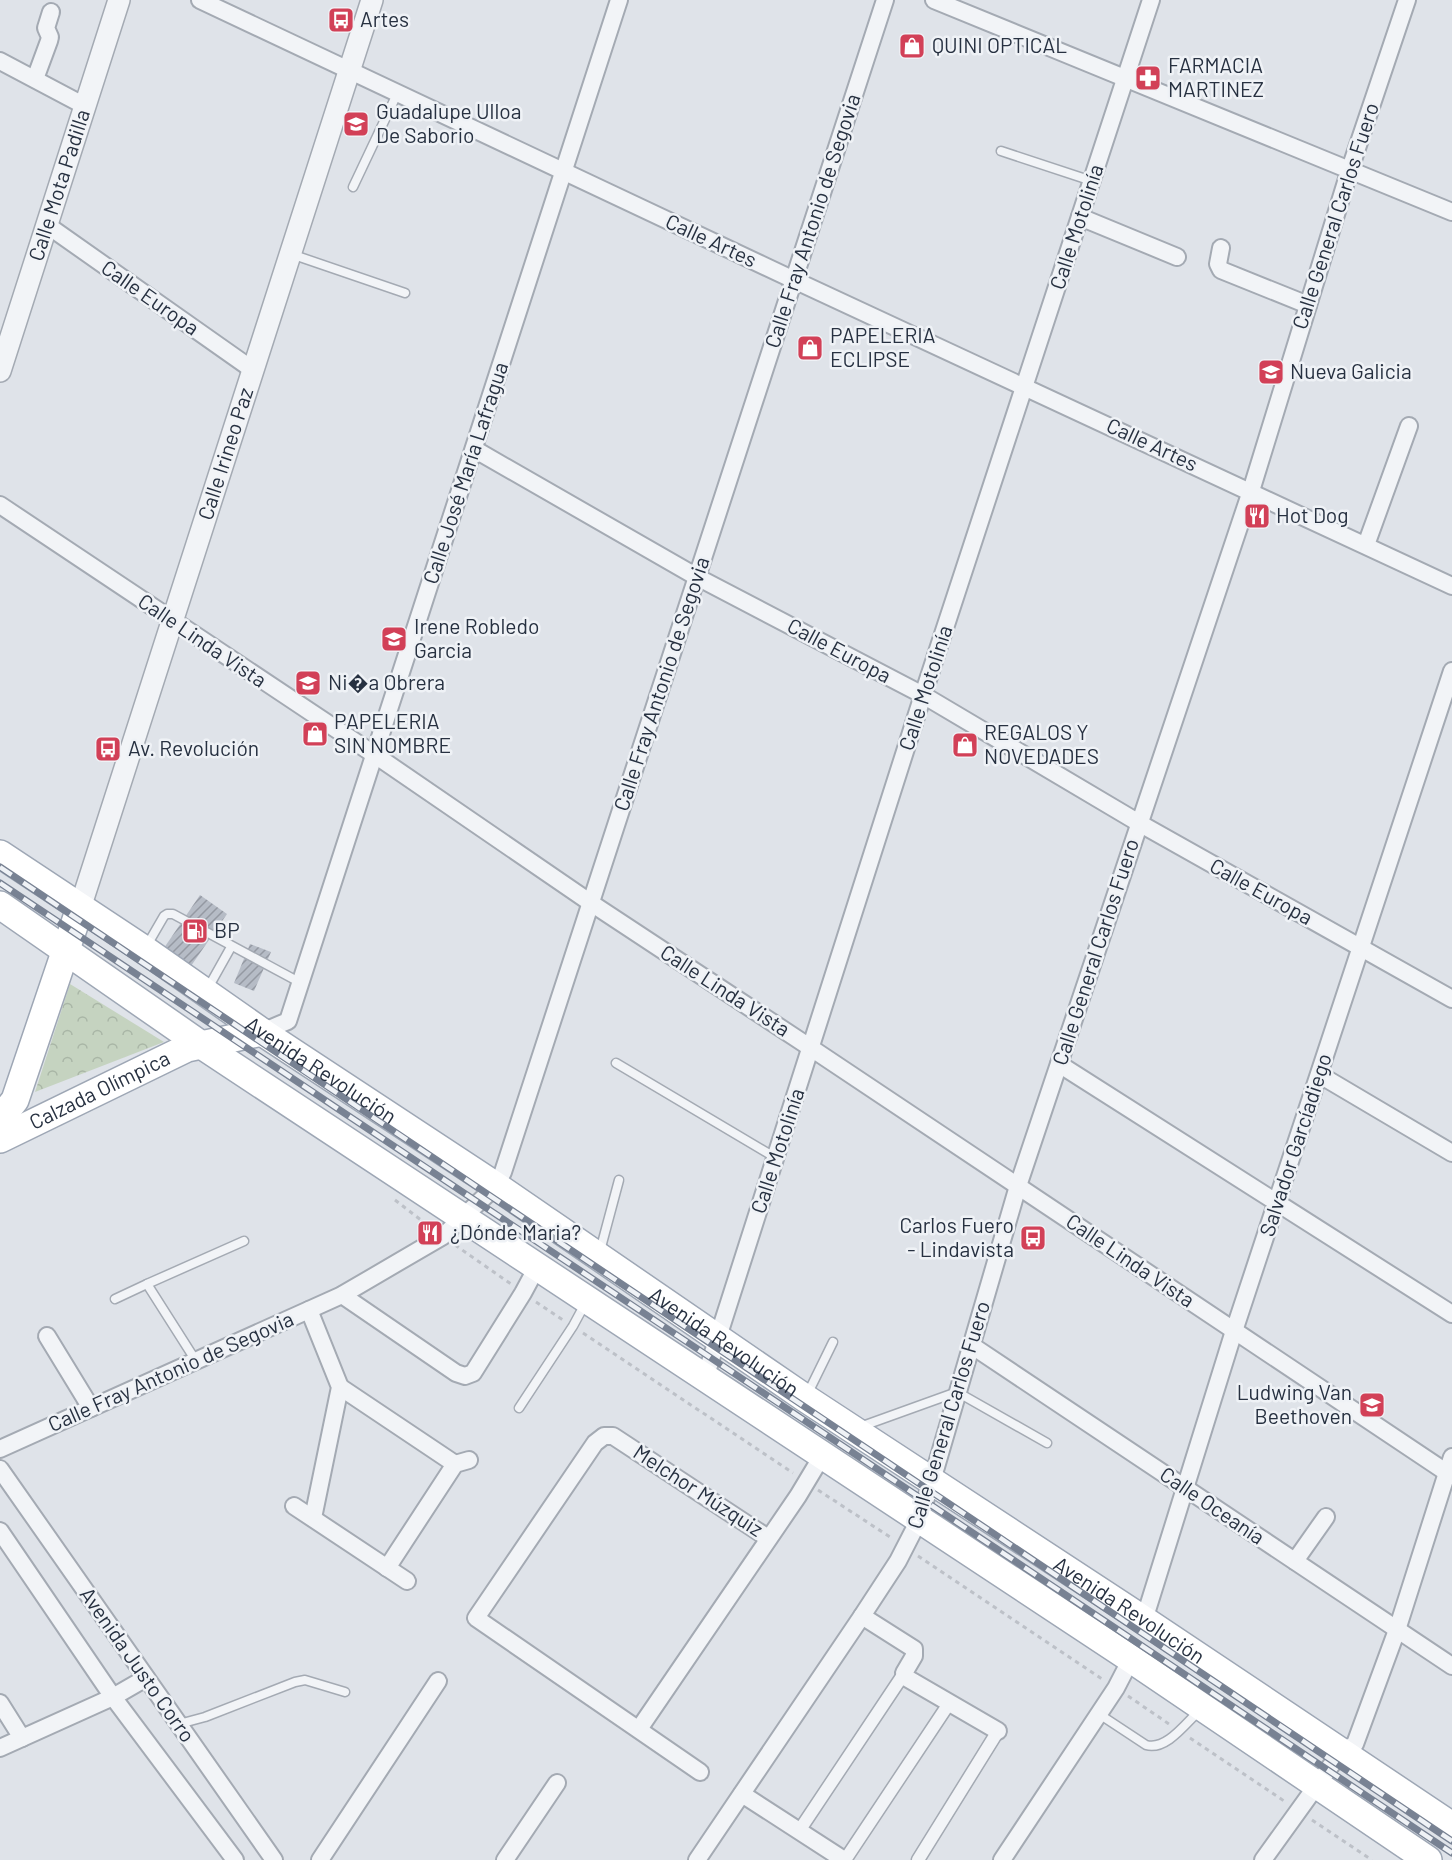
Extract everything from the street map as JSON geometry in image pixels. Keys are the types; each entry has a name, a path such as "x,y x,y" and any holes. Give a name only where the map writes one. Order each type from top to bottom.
{"main road":[{"name":"Avenida Revolución","path":"0,854 145,950 262,1032 496,1186 806,1398 1452,1826"},
{"name":"Avenida Revolución","path":"0,905 200,1044 1131,1659 1428,1860"},
{"name":"Calzada Olímpica","path":"0,1114 8,1109 15,1100 80,908"},
{"name":"Calzada Olímpica","path":"0,1139 187,1048 262,1032"}],"street":[{"name":"Calle Mota Padilla","path":"0,371 119,0"},
{"name":"Calle Artes","path":"200,0 794,280 1452,585"},
{"name":"Calle Irineo Paz","path":"80,908 372,0"},
{"name":"Calle José María Lafragua","path":"262,1032 288,1021 619,0"},
{"name":"Calle Fray Antonio de Segovia","path":"0,1449 342,1295 443,1236 496,1186 503,1172 885,0"},
{"path":"934,0 1452,212"},
{"name":"Calle Motolinía","path":"705,1378 923,695 1151,0"},
{"name":"Calle General Carlos Fuero","path":"697,1860 862,1617 906,1548 919,1520 1018,1186 1251,491 1350,169 1407,0"},
{"path":"35,79 50,37 46,28 51,12"},
{"path":"0,61 85,105"},
{"path":"1080,217 1176,257"},
{"name":"Calle Europa","path":"47,225 253,370"},
{"path":"1221,248 1218,264 1221,270 1308,305"},
{"path":"1366,545 1409,426"},
{"name":"Calle Europa","path":"474,449 697,577 923,695 1139,823 1452,999"},
{"name":"Calle Linda Vista","path":"0,505 375,755 591,903 1234,1331 1450,1468"},
{"name":"Salvador Garcíadiego","path":"1144,1620 1234,1331 1452,671"},
{"path":"1059,1064 1452,1314"},
{"path":"1320,1075 1452,1153"},
{"path":"342,1295 456,1373 465,1376 473,1373 537,1267"},
{"path":"309,1310 340,1387 313,1518"},
{"path":"47,1336 91,1408"},
{"name":"Calle Oceanía","path":"971,1345 1452,1666"},
{"path":"340,1387 462,1462 387,1568"},
{"name":"Melchor Múzquiz","path":"639,1730 476,1618 595,1443 604,1436 613,1436 768,1538 822,1456"},
{"path":"1263,1860 1340,1753 1355,1744 1397,1630 1450,1468"},
{"name":"Avenida Justo Corro","path":"0,1469 274,1860"},
{"path":"294,1506 407,1581"},
{"path":"1295,1561 1326,1517"},
{"name":"Avenida Justo Corro","path":"0,1531 113,1697 235,1860"},
{"path":"700,1772 639,1730 768,1538"},
{"path":"799,1831 915,1654 914,1649 862,1617"},
{"path":"1002,1860 1116,1688 1131,1659"},
{"path":"903,1675 998,1731 918,1860"},
{"path":"0,1748 113,1697 146,1678"},
{"path":"320,1860 438,1681"},
{"path":"742,1794 844,1860 950,1702"},
{"path":"0,1703 22,1738"},
{"path":"505,1860 557,1783"}],"lane":[{"path":"353,187 397,94"},
{"path":"1000,151 1092,181"},
{"path":"290,254 405,292"},
{"path":"145,950 164,916 170,913 301,983"},
{"path":"205,993 231,947"},
{"path":"616,1063 776,1158"},
{"path":"598,1257 619,1180"},
{"path":"115,1299 244,1241"},
{"path":"147,1284 196,1361"},
{"path":"519,1408 588,1299"},
{"path":"806,1398 833,1342"},
{"path":"854,1429 957,1392 1047,1443"},
{"path":"179,1724 205,1717 305,1680 345,1692"},
{"path":"1099,1714 1150,1746 1161,1744 1202,1708"}],"path":[{"path":"443,1236 523,1293 1372,1860"}],"green space":[{"path":"70,984 164,1042 35,1092"}],"building":[{"name":"BP","path":"200,895 227,914 191,966 164,948"},
{"name":"BP","path":"250,944 271,952 254,991 234,983"}],"railway":[{"path":"0,867 1452,1841"},
{"path":"0,883 1452,1853"}],"place":[{"name":"Artes","path":"341,20"},
{"name":"QUINI OPTICAL","path":"912,46"},
{"name":"FARMACIA MARTINEZ","path":"1148,78"},
{"name":"Guadalupe Ulloa De Saborio","path":"356,124"},
{"name":"PAPELERIA ECLIPSE","path":"810,348"},
{"name":"Nueva Galicia","path":"1271,372"},
{"name":"Hot Dog","path":"1257,516"},
{"name":"Irene Robledo Garcia","path":"394,639"},
{"name":"Ni�a Obrera","path":"308,683"},
{"name":"PAPELERIA SIN NOMBRE","path":"315,734"},
{"name":"REGALOS Y NOVEDADES","path":"965,745"},
{"name":"Av. Revolución","path":"108,749"},
{"name":"BP","path":"195,931"},
{"name":"¿Dónde Maria?","path":"430,1233"},
{"name":"Carlos Fuero - Lindavista","path":"1033,1238"},
{"name":"Ludwing Van Beethoven","path":"1372,1405"}]}
